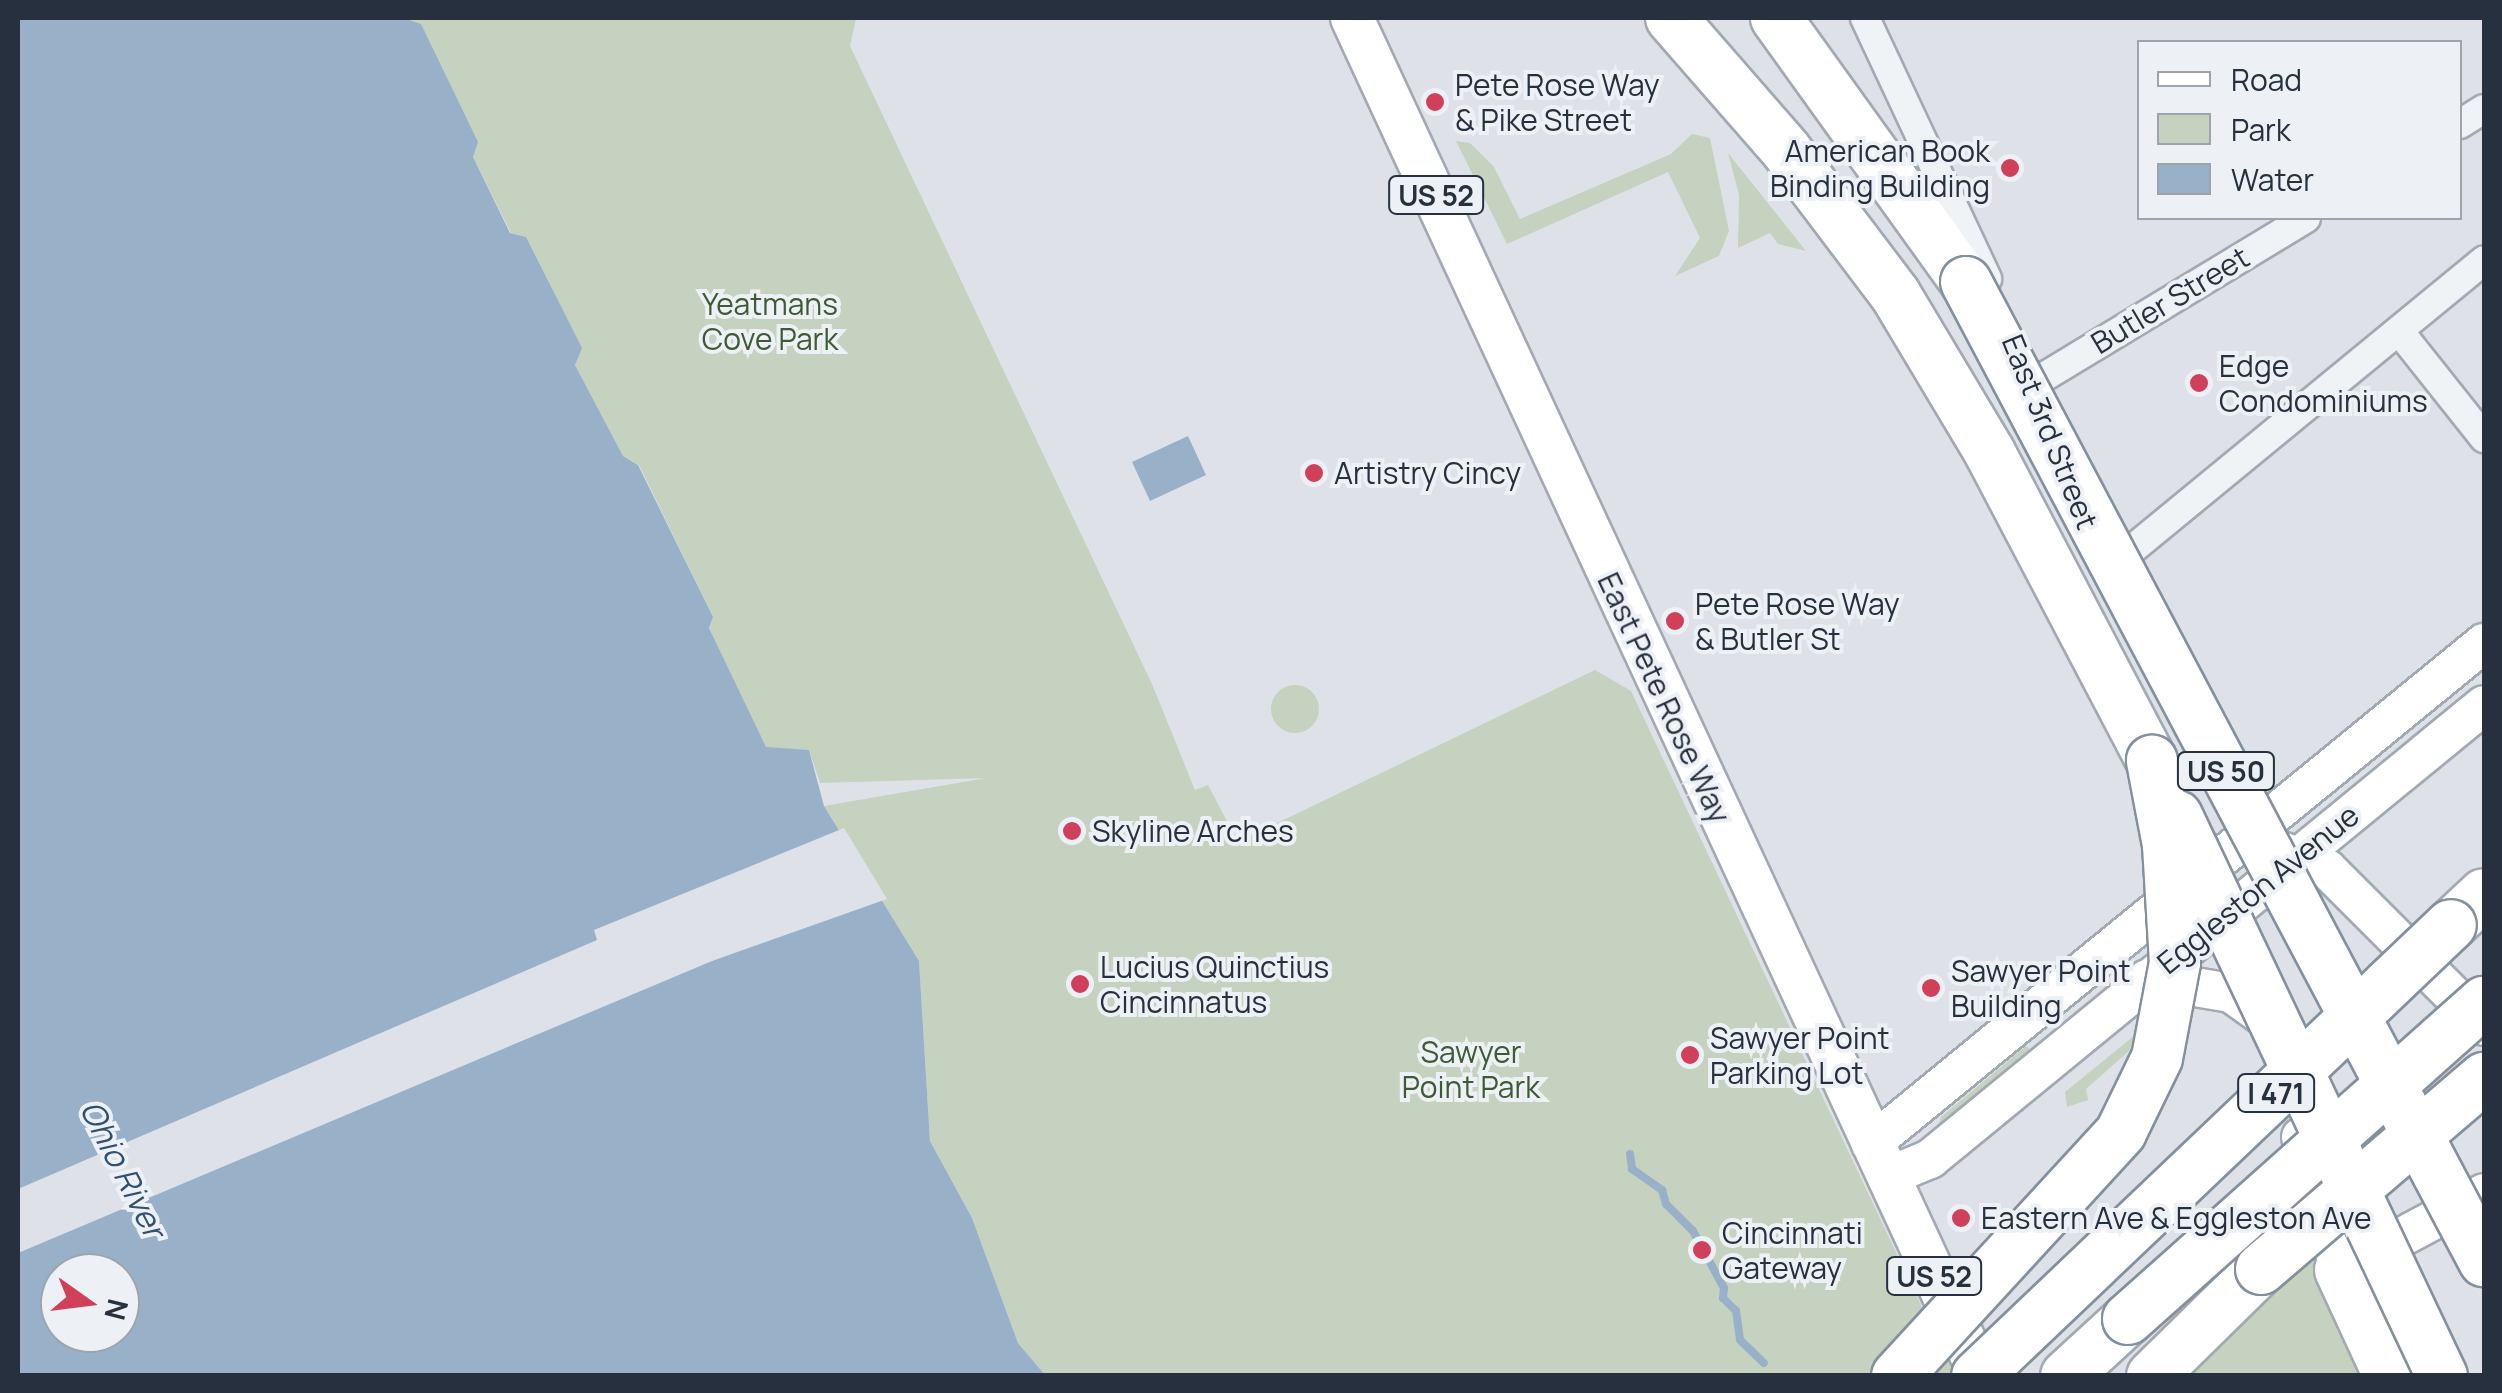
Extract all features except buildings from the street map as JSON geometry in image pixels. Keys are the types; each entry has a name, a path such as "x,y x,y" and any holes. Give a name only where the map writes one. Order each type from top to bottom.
{"highway":[{"name":"US 50","path":"1671,18 1786,150 1896,294 1990,453 2152,761 2442,1376"},
{"name":"US 50","path":"1748,18 1883,163 1966,282 2418,1124 2484,1261"},
{"path":"1776,18 1883,163"},
{"path":"1897,1376 2121,1132 2157,1058 2175,963 2168,844 2152,761"},
{"name":"I 471","path":"1979,1376 2468,909"},
{"name":"I 471","path":"2066,1376 2484,1002"},
{"path":"2152,1376 2261,1269 2484,1078"},
{"path":"2418,1124 2484,1195"},
{"path":"2340,1270 2389,1376"}],"main road":[{"name":"East Pete Rose Way","path":"1352,18 1979,1376"},
{"name":"Eggleston Avenue","path":"1879,1161 2243,842 2484,643"},
{"name":"Eggleston Avenue","path":"1879,1161 1930,1159 2484,704"},
{"path":"2243,842 2304,855 2327,869 2484,1026"},
{"name":"East 3rd Street","path":"2243,842 2243,903 2266,1018 2340,1270"},
{"path":"2148,979 2231,993 2266,1018"},
{"path":"2340,1270 2484,1195"}],"street":[{"name":"East 3rd Street","path":"1865,18 2034,383 2106,570 2243,842"},
{"path":"2462,123 2484,109"},
{"name":"Butler Street","path":"2034,383 2303,220"},
{"path":"2106,570 2484,260"},
{"path":"2398,330 2484,438"}],"green space":[{"name":"Sawyer Point Park","path":"404,18 856,18 850,46 1152,684 1195,790 1208,785 1238,842 1595,670 1631,691 1954,1375 1045,1375 1018,1343 972,1218 930,1141 919,961 824,806 986,778 820,783 809,750 766,748 709,628 713,617 639,465 623,456 575,365 581,348 526,237 511,233 473,157 477,142"},
{"path":"1692,134 1710,138 1729,231 1719,256 1675,276 1700,238 1668,172 1507,244 1456,141 1470,143 1494,167 1520,219 1671,154"},
{"path":"1728,153 1806,251 1778,244 1770,233 1738,248 1739,195"},
{"path":"1295,685 1312,692 1319,709 1312,726 1295,733 1278,726 1271,709 1278,692"},
{"path":"2135,1035 2129,1051 2086,1089 2088,1100 2067,1107 2065,1092"},
{"path":"2026,1046 2035,1054 1942,1130 1938,1127 1941,1117"},
{"path":"2321,1249 2376,1376 2184,1376 2193,1366"}],"water":[{"name":"Ohio River","path":"18,18 403,18 421,24 478,142 473,157 510,233 526,237 582,348 575,365 623,456 638,465 713,617 709,628 766,747 809,750 824,806 919,961 930,1141 972,1218 1018,1343 1045,1375 18,1375"},
{"path":"1188,436 1206,475 1150,501 1132,462"}],"pier":[{"path":"844,828 887,899 712,961 18,1253 18,1189 597,940 594,930"}],"waterway":[{"path":"1630,1154 1632,1169 1662,1190 1666,1204 1693,1231 1724,1288 1723,1298 1736,1311 1740,1340 1764,1363"}],"place":[{"name":"Pete Rose Way & Pike Street","path":"1435,102"},
{"name":"American Book Binding Building","path":"2010,168"},
{"name":"Edge Condominiums","path":"2199,383"},
{"name":"Artistry Cincy","path":"1314,473"},
{"name":"Pete Rose Way & Butler St","path":"1675,621"},
{"name":"Skyline Arches","path":"1072,831"},
{"name":"Lucius Quinctius Cincinnatus","path":"1080,984"},
{"name":"Sawyer Point Building","path":"1931,988"},
{"name":"Sawyer Point Parking Lot","path":"1690,1055"},
{"name":"Eastern Ave & Eggleston Ave","path":"1961,1218"},
{"name":"Cincinnati Gateway","path":"1702,1250"}],"park label":[{"name":"Yeatmans Cove Park","path":"770,321"}]}
